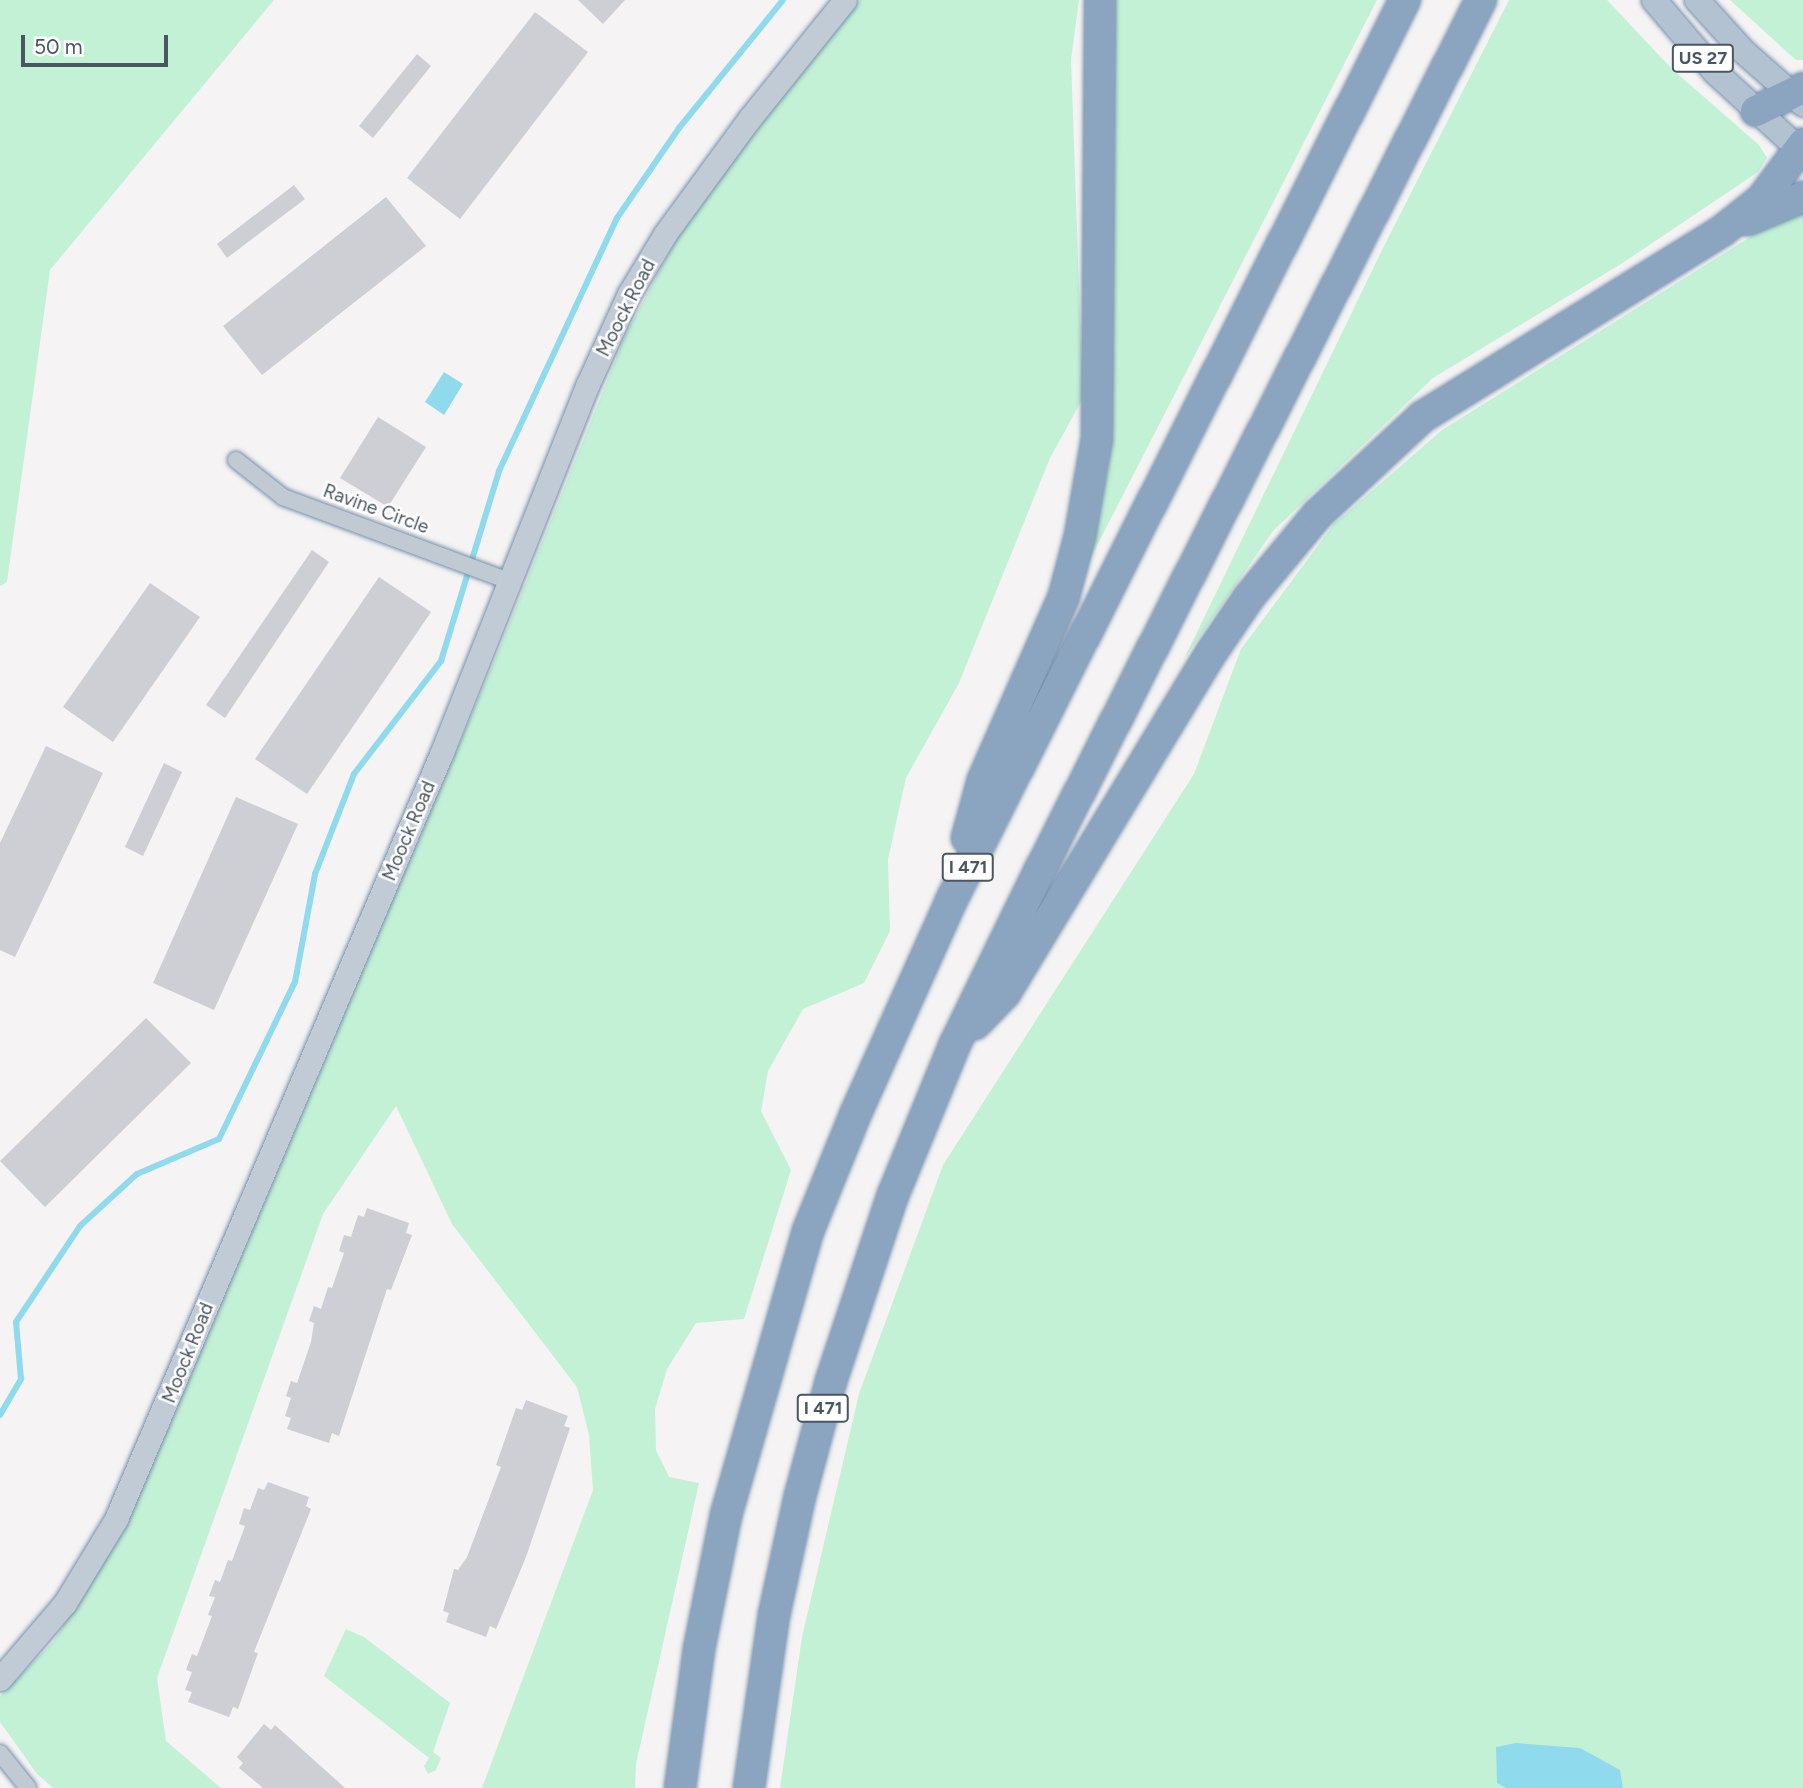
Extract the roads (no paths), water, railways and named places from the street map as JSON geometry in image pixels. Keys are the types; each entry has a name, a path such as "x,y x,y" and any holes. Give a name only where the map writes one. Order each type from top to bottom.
{"highway":[{"path":"951,901 983,780 1064,596 1090,487 1099,377 1100,0"},
{"name":"I 471","path":"680,1788 699,1649 726,1515 774,1340 808,1231 855,1115 951,901 1405,0"},
{"name":"I 471","path":"749,1788 774,1615 816,1433 893,1195 956,1044 1481,0"},
{"path":"1756,111 1799,95"},
{"path":"956,1044 1005,993 1211,653 1249,597 1318,514 1422,417 1722,232 1762,199 1802,149"},
{"path":"1722,232 1803,197"}],"main road":[{"name":"Moock Road","path":"0,1679 65,1603 116,1519 511,582 587,386 629,294 665,234 742,128 845,0"},
{"name":"US 27","path":"1654,0 1715,72 1802,149"},
{"name":"US 27","path":"1697,0 1744,52 1799,95"}],"street":[{"name":"Ravine Circle","path":"236,460 283,497 511,582"},
{"path":"0,1753 28,1788"}],"water":[{"path":"444,372 463,384 444,415 425,402"},
{"path":"1516,1743 1580,1748 1620,1770 1623,1788 1506,1788 1497,1783 1496,1747"}],"waterway":[{"path":"0,1415 21,1379 16,1322 80,1226 137,1174 219,1139 295,982 315,874 354,774 441,661 499,471 617,218 679,128 783,0"}]}
